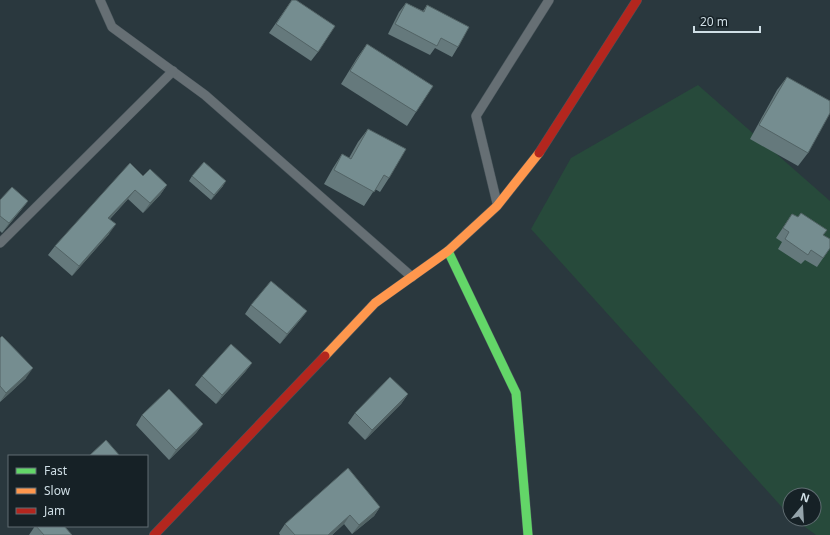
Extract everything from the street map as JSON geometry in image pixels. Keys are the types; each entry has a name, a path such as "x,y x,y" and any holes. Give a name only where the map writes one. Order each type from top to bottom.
{"street":[{"path":"154,535 375,303 448,251 497,206 546,144 637,0"},
{"path":"448,251 516,393 528,535"}],"lane":[{"path":"100,0 112,27 205,95 412,277"},
{"path":"497,206 476,116 549,0"},
{"path":"0,243 173,71"}],"green space":[{"path":"698,85 830,201 830,535 816,535 805,527 822,527 822,487 782,487 782,507 531,229 571,158"}],"building":[{"path":"292,0 296,0 335,26 318,52 276,24"},
{"path":"406,3 424,12 427,5 469,27 458,47 441,38 437,46 395,24"},
{"path":"367,44 433,86 416,112 350,71"},
{"path":"787,77 830,101 830,113 808,153 759,125"},
{"path":"368,129 406,149 389,178 384,175 374,192 334,170 342,154 351,159"},
{"path":"204,162 226,181 214,195 192,176"},
{"path":"130,163 143,176 150,169 167,185 150,203 135,190 108,218 116,224 79,266 55,246"},
{"path":"12,187 28,201 9,223 0,216 0,200"},
{"path":"801,213 827,230 823,235 830,239 830,248 823,258 811,250 808,255 785,239 789,232 783,228 792,214 798,217"},
{"path":"271,281 307,311 287,334 251,305"},
{"path":"2,336 33,368 6,393 0,386 0,338"},
{"path":"231,344 252,363 222,395 202,376"},
{"path":"390,377 408,394 372,430 355,413"},
{"path":"169,389 203,424 176,450 142,415"},
{"path":"106,440 119,455 90,455"},
{"path":"348,468 380,507 359,525 350,515 328,535 295,535 285,524"},
{"path":"37,527 65,527 72,535 44,535"}],"traffic: fast":[{"path":"448,251 516,393 528,535"}],"traffic: slow":[{"path":"325,356 375,303 448,251 497,206 539,153"}],"traffic: jam":[{"path":"539,153 637,0"},
{"path":"154,535 325,356"}]}
